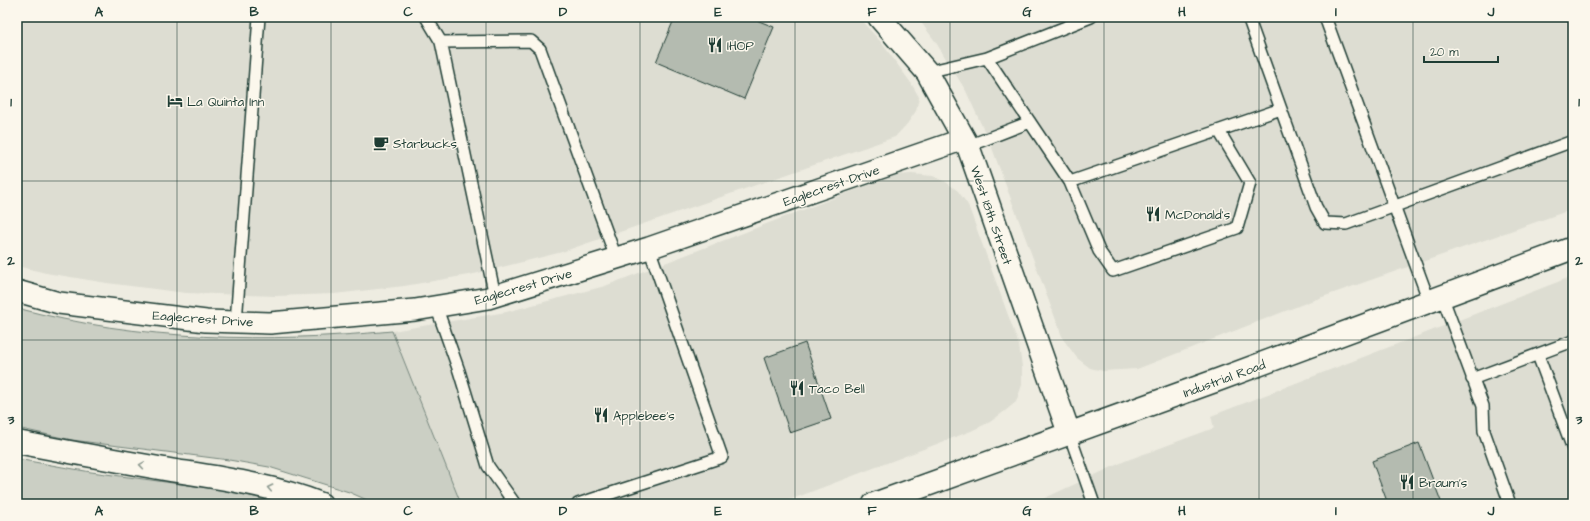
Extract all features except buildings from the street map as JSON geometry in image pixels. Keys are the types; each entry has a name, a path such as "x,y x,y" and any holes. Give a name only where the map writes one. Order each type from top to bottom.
{"main road":[{"name":"West 18th Street","path":"879,17 927,72 966,142 1069,433"},
{"name":"Industrial Road","path":"874,504 1215,381 1573,248"},
{"path":"17,442 91,457 225,479 297,494 321,504"}],"street":[{"name":"Eaglecrest Drive","path":"17,291 58,303 236,322 270,323 414,310 495,296 649,248 966,142"}],"lane":[{"path":"236,322 259,17"},
{"path":"426,17 441,42 495,296"},
{"path":"927,72 988,58 1091,17"},
{"path":"1248,17 1316,207 1325,223 1346,224 1573,141"},
{"path":"1325,17 1395,207 1483,406 1484,431 1510,504"},
{"path":"441,42 531,41 540,49 616,258"},
{"path":"988,58 1070,182 1099,251 1113,271 1237,228 1250,183 1220,131"},
{"path":"1070,182 1281,109"},
{"path":"966,142 1030,122"},
{"path":"578,504 722,457 649,248"},
{"path":"436,306 459,371 488,466 515,504"},
{"path":"1472,379 1573,341"},
{"path":"1538,355 1573,449"},
{"path":"1069,433 1094,504"}],"shaded area":[{"path":"17,17 858,17 881,42 911,83 919,97 916,111 895,137 562,252 474,274 404,286 334,294 275,296 186,293 107,283 46,273 17,266"},
{"path":"917,17 1573,17 1573,209 1311,301 1137,369 1103,371 1090,368 1077,358 1063,339 992,148 966,91 935,41"},
{"path":"912,174 933,176 946,182 958,191 968,205 1019,345 1022,367 1022,385 1016,402 990,422 971,431 779,504 461,504 392,331 506,312 605,286 894,175"},
{"path":"1573,276 1573,504 1032,504 1125,461 1214,428 1211,416"},
{"path":"17,308 63,319 109,327 156,333 203,336 251,338 298,337 392,331 461,504 376,504 349,492 269,467 229,460 72,440 17,428"},
{"path":"17,459 91,472 225,490 284,504 17,504"}],"place":[{"name":"IHOP","path":"715,45"},
{"name":"La Quinta Inn","path":"175,101"},
{"name":"Starbucks","path":"381,143"},
{"name":"McDonald's","path":"1153,214"},
{"name":"Taco Bell","path":"797,388"},
{"name":"Applebee's","path":"601,415"},
{"name":"Braum's","path":"1407,482"}]}
